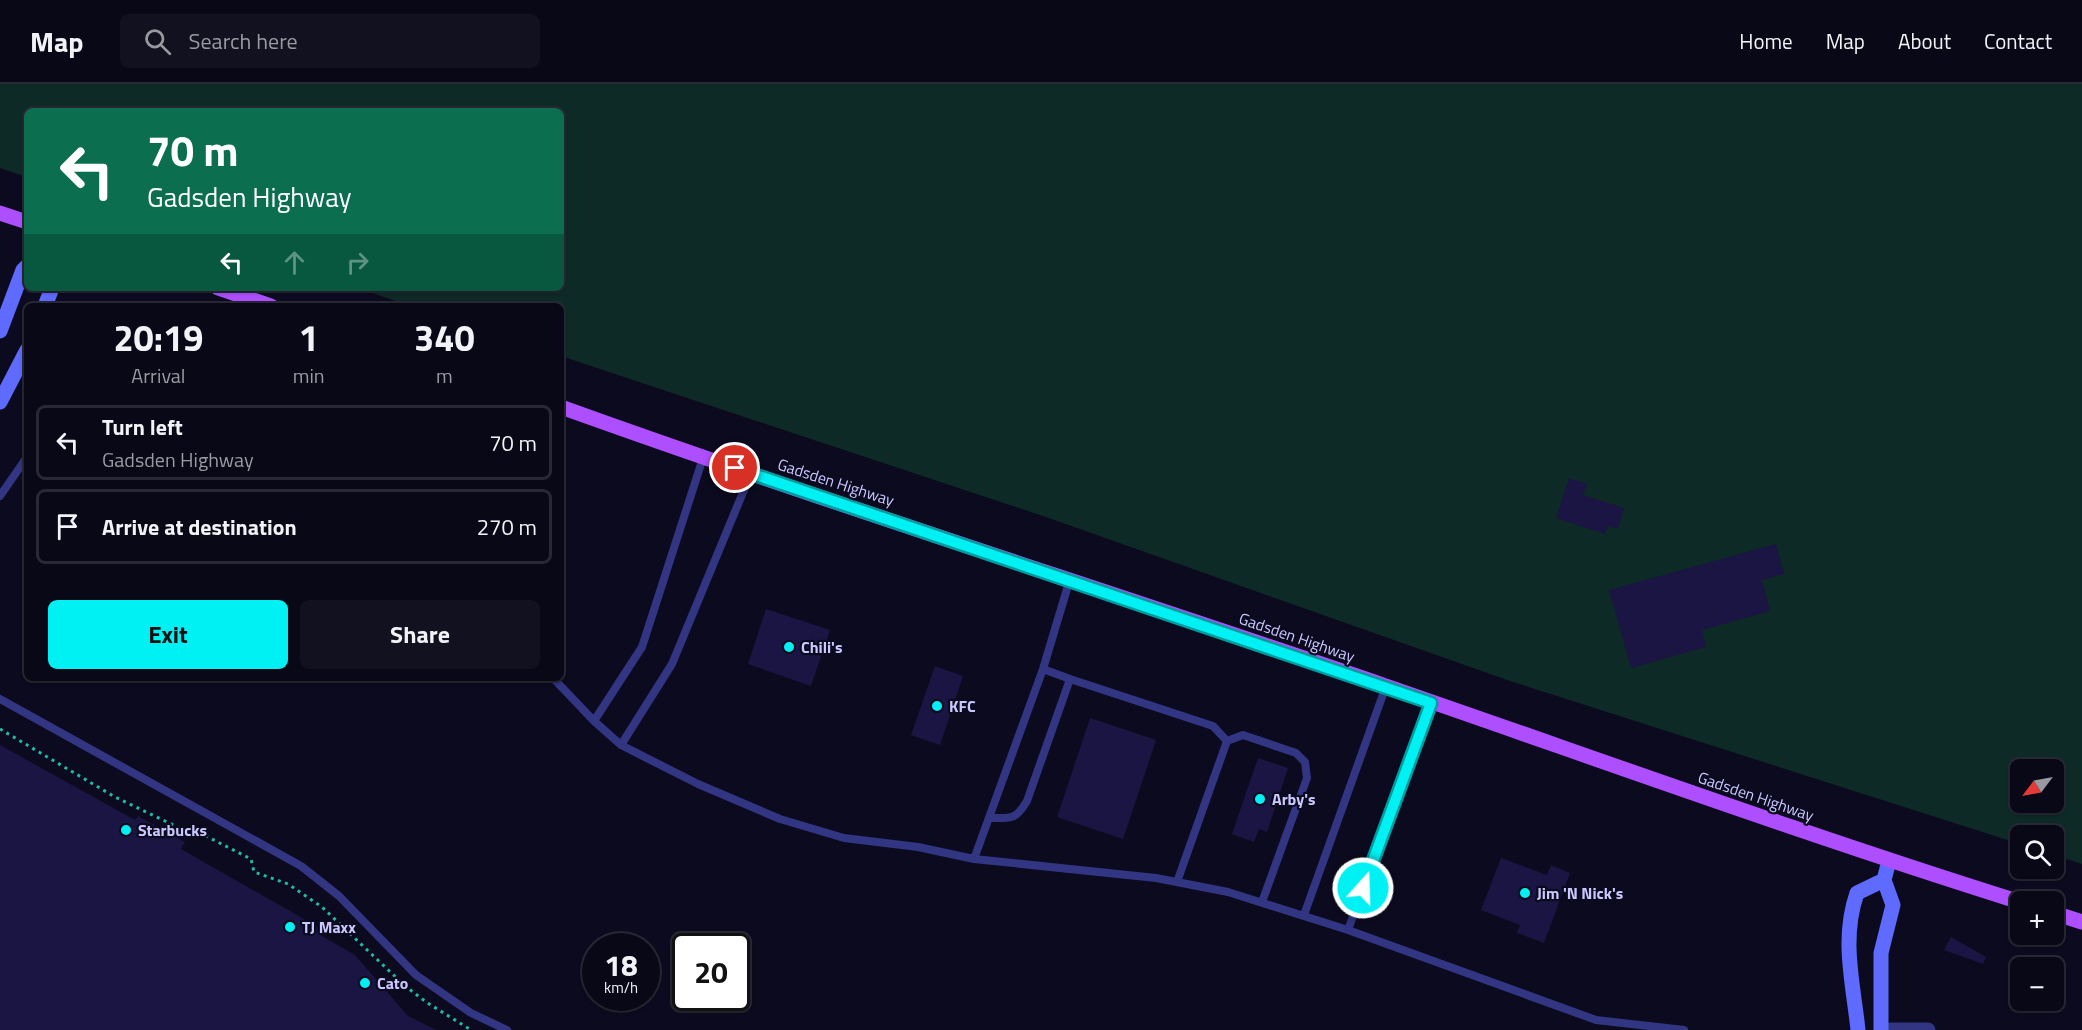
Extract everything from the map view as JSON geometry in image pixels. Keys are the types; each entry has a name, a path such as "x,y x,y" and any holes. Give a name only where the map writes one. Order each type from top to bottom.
{"main road":[{"path":"0,213 24,221"},
{"path":"228,291 262,303"},
{"name":"Gadsden Highway","path":"564,408 703,458 1386,686 1889,861 2010,899"},
{"path":"2064,916 2082,922"}],"street":[{"path":"0,331 24,269"},
{"path":"0,402 24,356"},
{"path":"1881,1030 1881,953 1893,905 1884,880 1889,861"},
{"path":"1858,1030 1848,955 1848,924 1857,893 1884,880"},
{"path":"1890,1030 1928,1030"}],"lane":[{"path":"594,722 642,647 703,458"},
{"path":"0,496 24,462"},
{"path":"621,745 672,664 751,473"},
{"path":"974,859 1043,669 1070,579"},
{"path":"1043,669 1213,726 1227,741"},
{"path":"989,818 1012,818 1019,815 1070,679"},
{"path":"556,681 594,722 621,745 698,784 780,819 844,838 918,847 974,859 1177,882 1228,891 1348,930 1596,1020 1684,1030"},
{"path":"1304,915 1386,686"},
{"path":"0,699 301,866 339,896 416,975 471,1013 507,1030"},
{"path":"1348,930 1431,703"},
{"path":"1177,882 1227,741 1243,735 1296,753 1305,762 1307,778 1262,902"}],"path":[{"path":"0,729 115,797 190,833 202,834 251,859 254,872 288,884 322,907 404,985 426,1002 471,1030"}],"green space":[{"path":"0,84 2082,84 2082,864 2064,858 2064,825 2010,825 2010,841 1510,681 1046,517 564,357 564,303 402,303 366,291 564,291 564,108 24,108 24,176 0,168"}],"building":[{"path":"1569,478 1587,484 1583,495 1624,508 1618,529 1608,526 1605,534 1556,518"},
{"path":"1776,544 1784,574 1762,580 1770,611 1702,630 1706,647 1631,668 1609,590"},
{"name":"Chili's","path":"766,609 830,630 811,686 748,664"},
{"name":"KFC","path":"935,666 963,676 940,745 911,735"},
{"path":"1090,718 1156,740 1123,839 1057,817"},
{"path":"0,745 135,820 138,816 185,842 181,849 325,931 322,936 355,955 408,1016 436,1030 0,1030"},
{"path":"1258,758 1288,768 1267,832 1259,829 1254,842 1232,834"},
{"name":"Jim 'N Nick's","path":"1501,858 1547,875 1551,865 1570,873 1544,943 1517,933 1520,925 1481,910"},
{"path":"1951,937 1986,957 1983,964 1944,950"}],"place":[{"name":"Chili's","path":"789,647"},
{"name":"KFC","path":"937,706"},
{"name":"Arby's","path":"1260,799"},
{"name":"Starbucks","path":"126,830"},
{"name":"Jim 'N Nick's","path":"1525,893"},
{"name":"TJ Maxx","path":"290,927"},
{"name":"Cato","path":"365,983"}],"route":[{"path":"735,468 1431,703 1363,888"}]}
